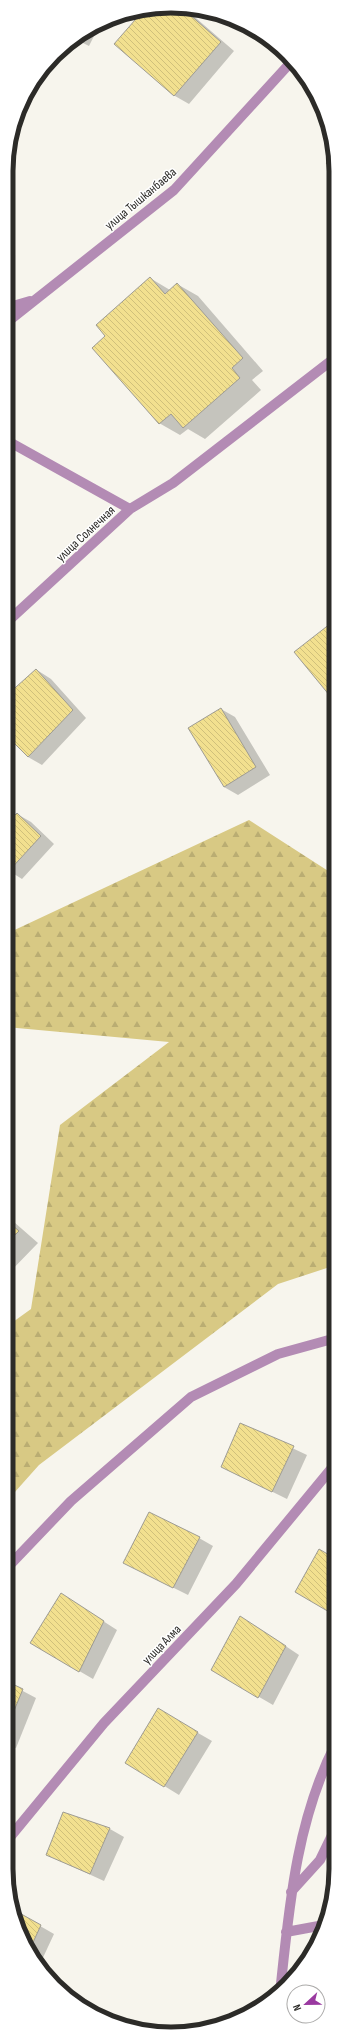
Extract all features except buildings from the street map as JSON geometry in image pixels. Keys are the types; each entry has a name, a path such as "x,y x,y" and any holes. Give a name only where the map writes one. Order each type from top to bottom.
{"street":[{"name":"улица Тышканбаева","path":"13,317 174,190 288,65"},
{"path":"13,306 36,299"},
{"path":"130,508 173,484 329,361"},
{"name":"улица Солнечная","path":"13,444 130,508 13,617"},
{"path":"13,1562 71,1501 191,1397 278,1354 329,1340"},
{"name":"улица Алма","path":"13,1834 104,1723 236,1584 329,1471"},
{"path":"281,1983 291,1892 300,1844 324,1767 329,1757"},
{"path":"291,1892 320,1860 329,1841"},
{"path":"286,1932 319,1925"}],"green space":[{"path":"249,820 329,871 329,1267 278,1284 39,1465 13,1494 13,1322 31,1309 60,1125 169,1042 13,1028 13,931"}]}
